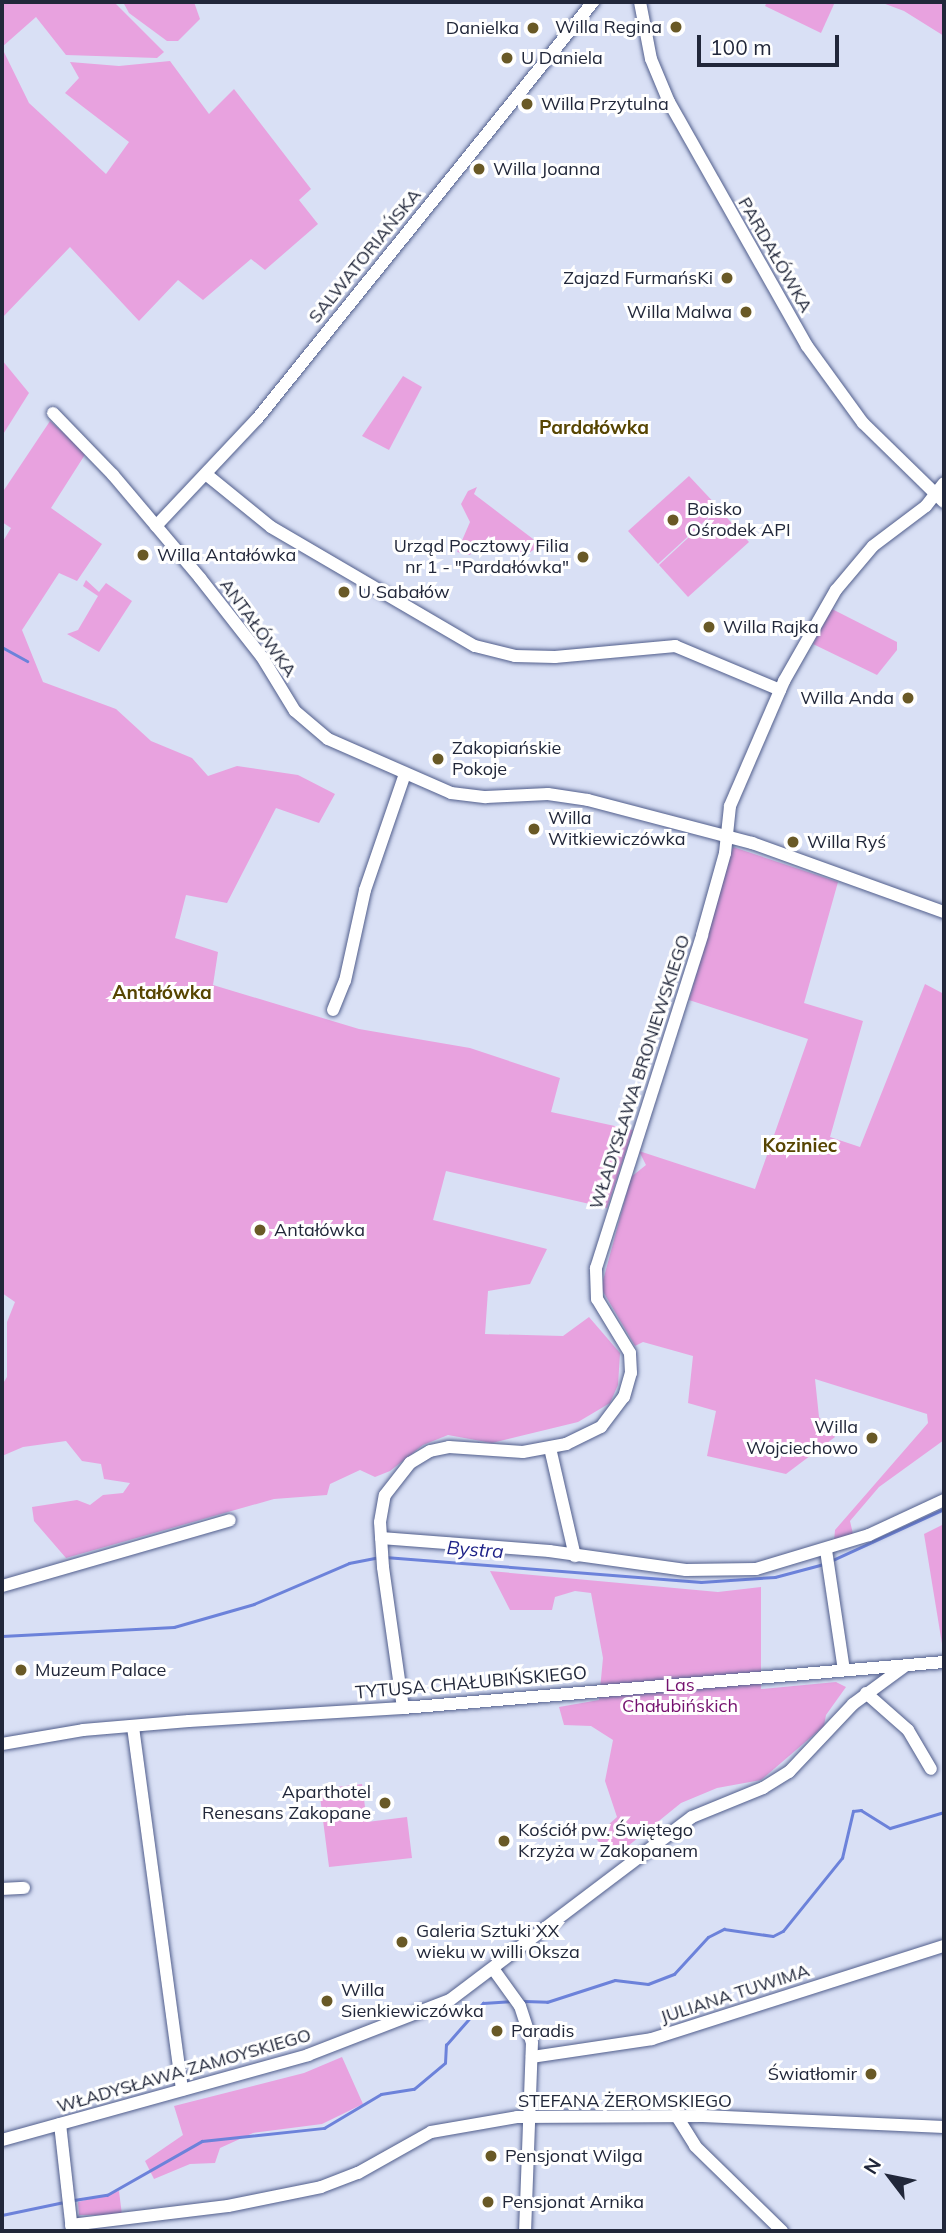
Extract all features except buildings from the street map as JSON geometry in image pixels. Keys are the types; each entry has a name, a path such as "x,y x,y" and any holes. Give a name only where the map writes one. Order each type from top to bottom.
{"street":[{"name":"SALWATORIAŃSKA","path":"156,526 207,475 593,2"},
{"name":"PARDAŁÓWKA","path":"640,2 646,42 669,102 807,346 863,423 940,498"},
{"name":"ANTAŁÓWKA","path":"53,413 156,526 262,657 304,721 328,739 405,774 466,796 575,798 727,837 944,912"},
{"path":"207,475 271,527 475,646 515,656 555,657 675,646 779,690"},
{"name":"WŁADYSŁAWA BRONIEWSKIEGO","path":"403,1708 381,1543 382,1510 388,1488 420,1456 449,1447 514,1452 550,1448 601,1427 620,1404 629,1381 630,1353 597,1299 596,1268 702,935 727,837 730,806 779,690 846,576 873,546 940,498 944,483"},
{"path":"333,1010 345,981 365,890 405,774"},
{"path":"550,1448 575,1556"},
{"path":"381,1543 575,1556 686,1570 756,1569 826,1553 944,1500"},
{"path":"2,1586 229,1520"},
{"path":"826,1553 844,1670"},
{"name":"TYTUSA CHAŁUBIŃSKIEGO","path":"2,1744 133,1727 403,1708 944,1662"},
{"name":"WŁADYSŁAWA ZAMOYSKIEGO","path":"2,2140 349,2041 450,2000 494,1970 690,1818 789,1772 853,1704 905,1666"},
{"name":"WŁADYSŁAWA ZAMOYSKIEGO","path":"853,1704 863,1688 863,1668"},
{"path":"866,1693 908,1730 931,1769"},
{"path":"133,1727 182,2090"},
{"path":"2,1889 24,1888"},
{"name":"JULIANA TUWIMA","path":"532,2057 652,2039 944,1946"},
{"path":"494,1970 523,2012 532,2057 525,2231"},
{"path":"676,2115 695,2146 782,2231"},
{"name":"STEFANA ŻEROMSKIEGO","path":"71,2228 228,2206 321,2187 358,2173 431,2132 530,2117 676,2115 944,2127"},
{"path":"60,2124 71,2228"}],"green space":[{"path":"2,2 114,2 164,52 157,58 66,55 36,17 2,47"},
{"path":"123,2 194,2 200,19 178,41 167,41 129,13"},
{"path":"767,2 835,2 821,33 765,6"},
{"path":"880,2 944,2 944,36 904,11"},
{"path":"2,48 29,103 106,174 129,142 65,93 79,78 70,62 119,66 170,61 209,114 234,89 311,189 299,200 318,224 265,270 251,259 203,300 178,280 139,321 70,247 2,318"},
{"path":"2,360 29,393 2,436"},
{"path":"403,376 422,387 389,450 362,436"},
{"path":"50,421 86,453 51,508 102,544 77,581 59,573 22,630 43,682 116,709 151,741 192,758 208,776 237,766 298,775 335,794 319,823 276,808 227,903 186,895 175,938 218,952 213,985 359,1029 470,1048 560,1078 551,1112 633,1130 607,1208 446,1171 433,1220 547,1249 530,1284 488,1291 485,1334 563,1336 589,1317 620,1353 618,1385 610,1403 578,1422 492,1443 448,1435 423,1445 390,1471 375,1477 360,1470 330,1484 327,1495 274,1499 66,1558 34,1521 32,1507 77,1500 90,1505 103,1495 123,1493 130,1483 104,1479 101,1464 82,1461 66,1441 23,1447 2,1456 2,1385 7,1377 7,1322 15,1302 2,1293 2,543 11,528 2,522 2,493"},
{"name":"Boisko Ośrodek API","path":"689,476 719,508 658,564 628,531"},
{"path":"477,487 474,494 541,545 524,556 474,547 470,555 457,552 470,522 461,504 468,491"},
{"name":"Boisko Ośrodek API","path":"719,509 749,542 688,597 659,565"},
{"path":"86,580 99,592 106,583 132,601 99,652 67,634 78,630 98,596 83,586"},
{"path":"832,609 897,642 897,650 877,675 813,644"},
{"path":"733,847 838,882 804,1003 863,1021 830,1137 860,1147 925,984 944,994 944,1440 879,1487 850,1521 853,1534 834,1542 835,1530 928,1423 927,1414 815,1379 819,1417 835,1437 786,1474 707,1456 716,1411 688,1403 693,1356 643,1342 635,1346 601,1288 631,1177 646,1165 639,1151 755,1189 808,1039 689,1000"},
{"path":"944,1524 944,1650 943,1650 924,1534"},
{"name":"Las Chałubińskich","path":"490,1571 718,1592 761,1587 761,1689 836,1682 846,1687 826,1715 824,1726 761,1780 717,1788 681,1803 612,1859 595,1837 617,1817 605,1781 613,1740 591,1726 564,1725 559,1707 599,1700 603,1658 591,1593 575,1591 555,1597 552,1610 510,1610"},
{"path":"362,1784 367,1822 407,1817 412,1858 329,1867 319,1789"},
{"path":"342,2057 363,2104 322,2124 253,2133 220,2148 215,2163 190,2164 154,2179 145,2161 183,2135 174,2106 304,2073"},
{"path":"119,2191 122,2215 79,2215 78,2202"}],"waterway":[{"path":"2,647 27,661"},
{"name":"Bystra","path":"833,1560 944,1509"},
{"name":"Bystra","path":"2,1636 174,1627 254,1604 349,1563 379,1557"},
{"name":"Bystra","path":"385,1557 701,1582 775,1577 824,1564"},
{"path":"524,2001 547,2002 615,1980 648,1984 674,1974 708,1937 724,1929 773,1936 783,1931 842,1858 853,1811 861,1810 890,1828 944,1812"},
{"path":"74,2200 107,2195 202,2141 324,2128 381,2094 414,2089 445,2063 446,2045 483,2003 510,2001"},
{"path":"2,2215 64,2202"}],"place":[{"name":"Willa Regina","path":"676,27"},
{"name":"Danielka","path":"533,28"},
{"name":"U Daniela","path":"507,58"},
{"name":"Willa Przytulna","path":"527,104"},
{"name":"Willa Joanna","path":"479,169"},
{"name":"Zajazd FurmańsKi","path":"727,278"},
{"name":"Willa Malwa","path":"746,312"},
{"name":"Boisko Ośrodek API","path":"673,520"},
{"name":"Willa Antałówka","path":"143,555"},
{"name":"Urząd Pocztowy Filia nr 1 - \"Pardałówka\"","path":"583,557"},
{"name":"U Sabałów","path":"344,592"},
{"name":"Willa Rajka","path":"709,627"},
{"name":"Willa Anda","path":"908,698"},
{"name":"Zakopiańskie Pokoje","path":"438,759"},
{"name":"Willa Witkiewiczówka","path":"534,829"},
{"name":"Willa Ryś","path":"793,842"},
{"name":"Antałówka","path":"260,1230"},
{"name":"Willa Wojciechowo","path":"872,1438"},
{"name":"Muzeum Palace","path":"21,1670"},
{"name":"Aparthotel Renesans Zakopane","path":"385,1803"},
{"name":"Kościół pw. Świętego Krzyża w Zakopanem","path":"504,1841"},
{"name":"Galeria Sztuki XX wieku w willi Oksza","path":"402,1942"},
{"name":"Willa Sienkiewiczówka","path":"327,2001"},
{"name":"Paradis","path":"497,2031"},
{"name":"Światłomir","path":"871,2074"},
{"name":"Pensjonat Wilga","path":"491,2156"},
{"name":"Pensjonat Arnika","path":"488,2202"}],"district":[{"name":"Pardałówka","path":"594,428"},
{"name":"Antałówka","path":"162,993"},
{"name":"Koziniec","path":"800,1146"}]}
